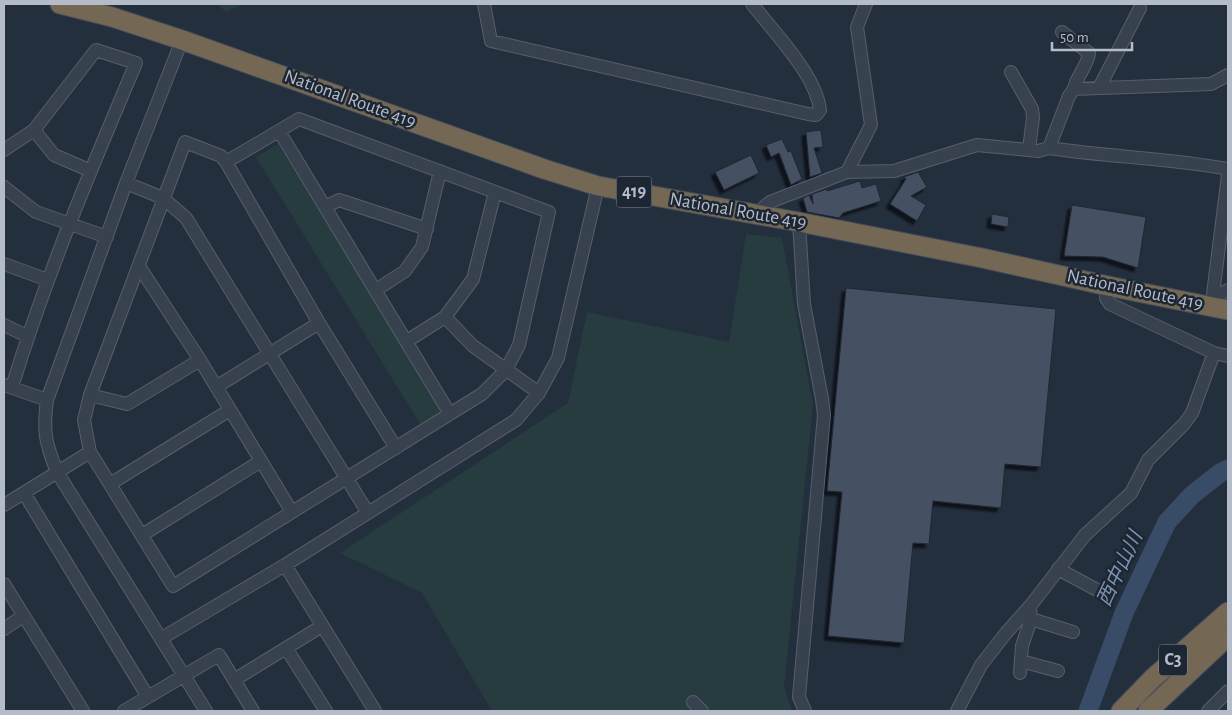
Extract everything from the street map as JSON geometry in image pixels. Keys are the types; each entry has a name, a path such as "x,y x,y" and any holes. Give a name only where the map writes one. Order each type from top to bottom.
{"highway":[{"name":"National Route 419","path":"60,4 112,17 182,40 544,169 598,186 973,256 1108,286 1212,302 1228,310"},
{"name":"C3","path":"1121,711 1152,680 1228,612"},
{"name":"C3","path":"1148,711 1228,636"}],"street":[{"path":"484,4 492,40 816,115 820,110 810,81 791,53 752,4"},
{"path":"847,172 871,125 857,27 866,4"},
{"path":"1099,88 1140,8"},
{"path":"1049,148 1069,96 1089,58 1089,53 1062,32"},
{"path":"182,40 126,183 47,400 44,425 48,449 57,472 206,711"},
{"path":"4,150 34,130 96,50 136,63 91,170 8,386 47,400"},
{"path":"1011,72 1032,109 1033,117 1029,150"},
{"path":"1074,89 1211,84 1228,75"},
{"path":"226,162 299,119 549,212 519,346 506,370 482,394 396,448 173,586 90,452 84,420 90,395 185,142 221,156 226,162 319,323 396,448"},
{"path":"34,130 54,155 91,170"},
{"path":"279,131 450,414"},
{"path":"756,214 770,202 847,172 894,172 977,145 1038,151 1049,148 1084,154 1150,159 1228,169"},
{"path":"376,290 405,272 422,247 440,171"},
{"path":"1212,302 1228,175"},
{"path":"126,183 163,198 186,218 368,513"},
{"path":"162,638 285,565 516,420 539,393 558,358 598,186"},
{"path":"4,187 36,212 106,237"},
{"path":"407,341 445,317 473,279 495,192"},
{"path":"325,206 339,200 427,229"},
{"path":"799,222 804,304 824,415 799,697 804,711"},
{"path":"4,264 48,280"},
{"path":"140,266 200,360 292,512"},
{"path":"1108,286 1106,298 1110,304 1214,354 1228,356"},
{"path":"1212,302 1228,290"},
{"path":"445,317 473,346 539,393"},
{"path":"216,388 319,323"},
{"path":"4,325 27,336"},
{"path":"958,711 981,665 1030,613 1058,569 1085,534 1131,493 1148,460 1178,431 1192,413 1214,354"},
{"path":"90,395 127,404 200,360"},
{"path":"110,484 230,410"},
{"path":"4,505 90,452"},
{"path":"142,535 261,461"},
{"path":"24,493 148,697"},
{"path":"285,565 375,711"},
{"path":"1058,569 1099,591"},
{"path":"4,584 83,711"},
{"path":"1030,613 1073,632"},
{"path":"1030,613 1022,646 1021,667 1058,670"},
{"path":"4,628 23,616"},
{"path":"234,680 322,626"},
{"path":"286,648 326,711"},
{"path":"124,711 219,656 253,711"},
{"path":"1208,711 1228,691"}],"green space":[{"path":"217,4 242,4 226,12"},
{"path":"278,144 441,411 420,424 256,157"},
{"path":"746,234 782,238 813,405 784,687 792,711 492,711 422,593 340,553 568,403 587,312 729,342"}],"building":[{"path":"821,130 823,147 814,148 822,173 810,177 806,132"},
{"path":"782,139 788,152 791,151 802,179 791,185 779,153 771,157 766,145"},
{"path":"751,155 759,173 724,190 715,172"},
{"path":"918,172 927,187 911,196 926,205 917,221 890,204 906,179 904,177"},
{"path":"860,181 862,188 876,184 881,201 843,213 839,218 807,212 803,198 809,195 813,204 812,194"},
{"path":"1072,205 1146,217 1138,268 1103,257 1064,256"},
{"path":"992,214 1009,217 1008,227 991,224"},
{"path":"846,288 1056,309 1041,467 1005,464 1001,508 933,501 929,544 913,543 904,643 828,636 842,492 827,491"}],"waterway":[{"name":"西中山川","path":"1088,711 1124,613 1167,522 1192,495 1228,469"}]}
